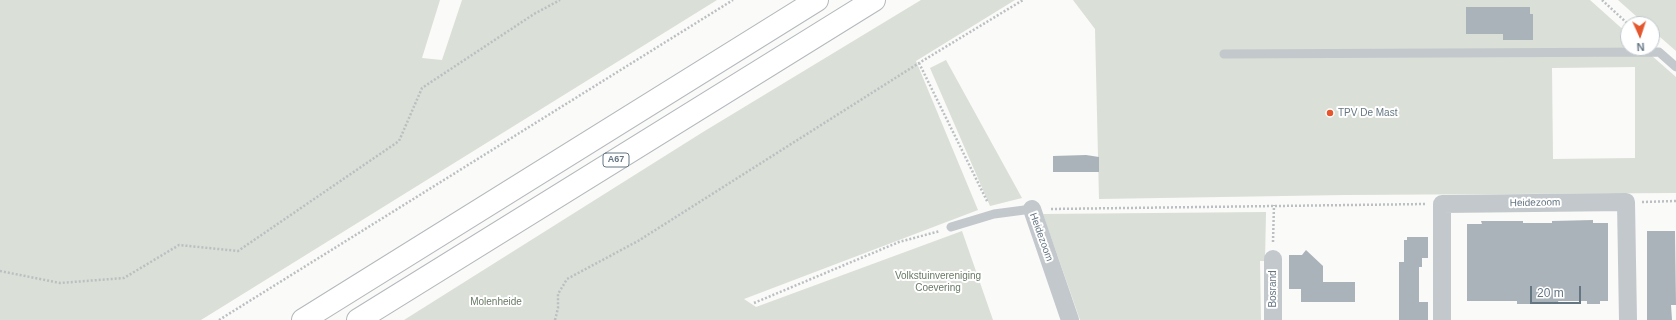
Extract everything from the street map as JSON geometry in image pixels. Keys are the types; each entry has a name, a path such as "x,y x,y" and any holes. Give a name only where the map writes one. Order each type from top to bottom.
{"highway":[{"path":"303,320 817,0"},
{"name":"A67","path":"358,320 874,0"}],"street":[{"name":"Heidezoom","path":"1442,204 1626,202"},
{"path":"1626,202 1628,320"},
{"path":"1442,204 1442,320"},
{"name":"Heidezoom","path":"1032,209 1070,320"},
{"name":"Bosrand","path":"1273,259 1273,320"}],"lane":[{"path":"1224,54 1659,52 1676,67"},
{"name":"Heidezoom","path":"951,227 994,214 1032,209"}],"path":[{"path":"0,271 60,283 76,282 124,278 179,245 238,252 399,141 422,88 534,14 560,0"},
{"path":"219,320 733,0"},
{"path":"555,320 558,308 558,294 568,279 638,241 919,63 1023,0"},
{"path":"1602,0 1620,17"},
{"path":"919,63 994,214"},
{"path":"1626,202 1676,201"},
{"path":"1032,209 1442,204"},
{"path":"1273,259 1274,205"},
{"path":"754,303 899,242 951,227"}],"green space":[{"path":"0,0 440,0 422,58 442,60 462,0 717,0 201,320 0,320"},
{"path":"921,0 1015,0 916,61 978,210 744,299 756,307 962,231 993,320 404,320 703,132"},
{"name":"TPV De Mast","path":"1073,0 1590,0 1620,27 1620,56 1652,56 1676,77 1676,193 1344,195 1099,199 1095,29","holes":["1635,67 1635,158 1553,159 1552,68"]},
{"path":"1618,0 1676,0 1676,51 1660,37 1660,16 1636,16"},
{"path":"946,60 1022,198 990,206 930,68"},
{"path":"1266,212 1265,261 1260,261 1261,320 1080,320 1043,214"}],"building":[{"path":"1466,7 1530,7 1530,14 1533,14 1533,40 1503,40 1503,34 1466,34"},
{"path":"1086,155 1099,157 1099,172 1053,172 1053,156"},
{"path":"1593,220 1593,223 1608,223 1608,301 1600,301 1600,304 1587,304 1587,301 1558,301 1559,304 1517,304 1517,301 1467,301 1467,224 1482,224 1481,221 1552,223 1552,221"},
{"path":"1647,231 1675,231 1676,305 1671,305 1672,320 1647,320"},
{"path":"1407,237 1428,237 1428,258 1422,258 1422,267 1419,267 1419,302 1428,302 1428,320 1399,320 1399,262 1404,262 1404,240 1407,240"},
{"path":"1306,250 1323,266 1323,282 1355,282 1355,302 1301,302 1301,289 1289,289 1289,255 1302,255"}],"place":[{"name":"TPV De Mast","path":"1330,113"}],"park label":[{"name":"Volkstuinvereniging Coevering","path":"938,282"},
{"name":"Molenheide","path":"496,302"}]}
